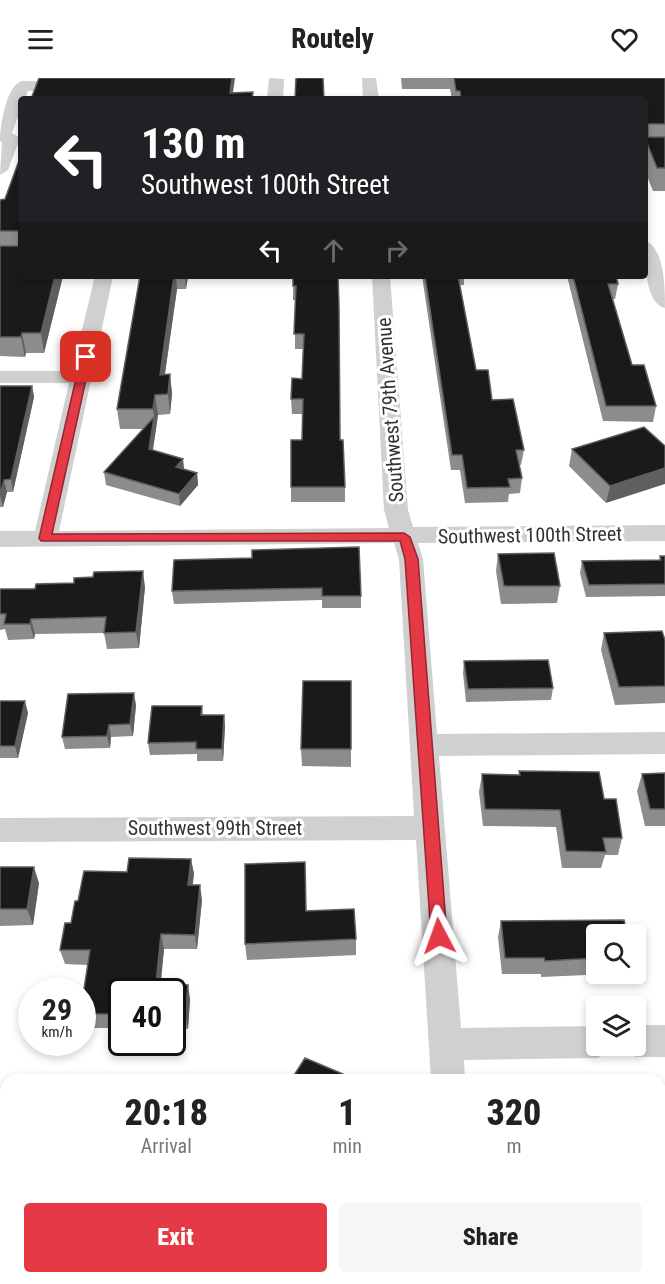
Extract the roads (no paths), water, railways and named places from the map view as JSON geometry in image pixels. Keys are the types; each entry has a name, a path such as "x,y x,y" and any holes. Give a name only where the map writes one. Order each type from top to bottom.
{"street":[{"path":"369,78 371,96"},
{"path":"274,96 276,79"},
{"path":"19,96 22,86 93,86"},
{"path":"0,170 18,102"},
{"path":"648,256 665,302"},
{"path":"45,538 103,279"},
{"name":"Southwest 79th Avenue","path":"381,279 396,510 411,559 448,1074"},
{"path":"0,377 81,377"},
{"name":"Southwest 100th Street","path":"0,539 665,533"},
{"path":"423,745 665,743"},
{"name":"Southwest 99th Street","path":"0,830 431,828"},
{"path":"646,1041 665,1041"},
{"path":"446,1044 586,1042"}]}
